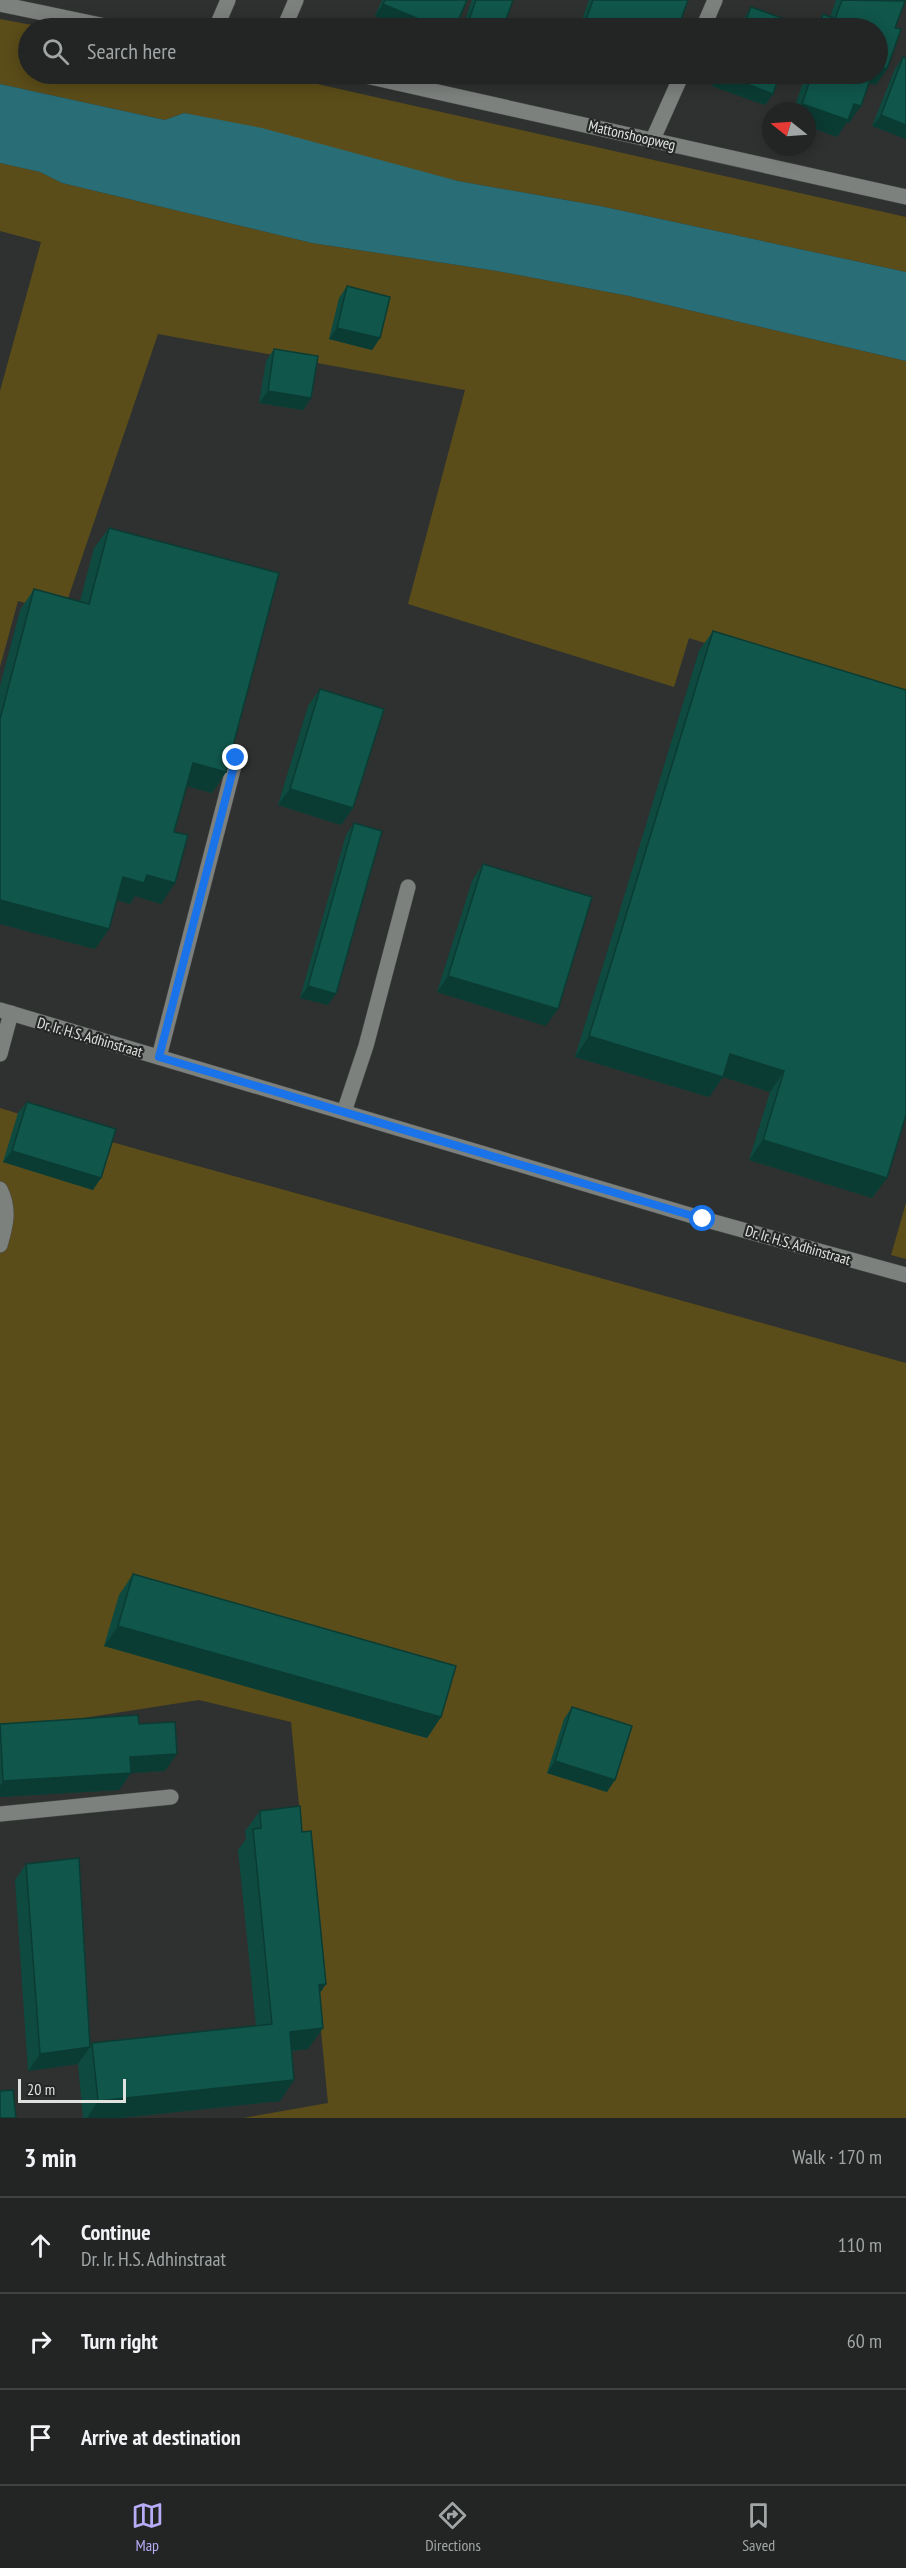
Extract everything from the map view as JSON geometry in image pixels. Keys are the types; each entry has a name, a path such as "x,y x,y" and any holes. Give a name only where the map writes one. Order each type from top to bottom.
{"street":[{"path":"220,18 228,0"},
{"path":"288,18 296,0"},
{"path":"707,18 715,0"},
{"path":"0,4 39,5 82,18"},
{"name":"Mattonshoopweg","path":"403,84 906,197"},
{"path":"653,139 678,84"},
{"path":"159,1057 236,758"},
{"path":"344,1112 366,1046 408,887"},
{"path":"0,1054 5,1012"},
{"name":"Dr. Ir. H.S. Adhinstraat","path":"5,1012 703,1219 906,1275"},
{"path":"0,1190 6,1201 7,1220 0,1245"},
{"path":"0,1814 171,1797"}],"shaded area":[{"path":"0,19 18,22 18,84 317,84 906,217 906,272 600,206 458,181 184,113 165,120 0,84"},
{"path":"0,163 40,172 62,183 312,243 497,271 629,296 906,361 906,706 689,638 674,687 408,604 465,390 158,334 63,613 18,601 0,667 0,391 41,242 0,231"},
{"path":"0,1108 108,1141 906,1363 906,2118 243,2118 328,2103 291,1722 199,1700 0,1731"},
{"path":"906,1203 906,1259 891,1255"}],"water":[{"path":"0,84 165,120 184,113 262,128 458,181 600,206 906,272 906,361 629,296 497,271 312,243 62,183 40,172 0,163"}],"building":[{"path":"385,0 467,0 459,18 416,18 383,4"},
{"path":"476,0 513,0 507,18 470,18"},
{"path":"593,0 688,0 682,18 587,18"},
{"path":"842,0 905,1 895,28 901,29 888,66 888,18 835,18"},
{"path":"751,7 782,18 747,18"},
{"path":"903,57 906,58 906,125 881,115"},
{"path":"746,84 776,84 773,94"},
{"path":"809,84 869,84 861,106 854,104 848,120 816,109 816,102 803,102"},
{"path":"347,286 390,297 380,338 337,328"},
{"path":"274,349 318,356 311,398 268,391"},
{"path":"109,528 279,573 226,772 193,763 174,832 188,835 175,883 147,875 144,883 123,877 109,929 0,900 0,719 34,589 89,604"},
{"path":"713,631 906,690 906,1115 887,1178 763,1140 784,1071 730,1054 723,1077 589,1036"},
{"path":"320,689 384,709 353,808 290,789"},
{"path":"354,823 382,831 336,994 308,986"},
{"path":"483,864 592,897 558,1009 448,976"},
{"path":"27,1102 116,1129 101,1178 12,1151"},
{"path":"133,1574 456,1666 441,1717 118,1626"},
{"path":"572,1707 632,1726 615,1780 555,1761"},
{"path":"138,1715 139,1724 175,1722 177,1754 130,1757 131,1773 3,1781 0,1724"},
{"path":"300,1806 302,1832 311,1831 326,1984 319,1985 323,2028 290,2032 294,2080 98,2101 92,2043 272,2024 253,1829 261,1828 260,1811"},
{"path":"79,1858 90,2047 40,2054 26,1864"},
{"path":"13,2090 16,2118 0,2118 0,2091"}],"route":[{"path":"236,758 159,1057 703,1219"}]}
